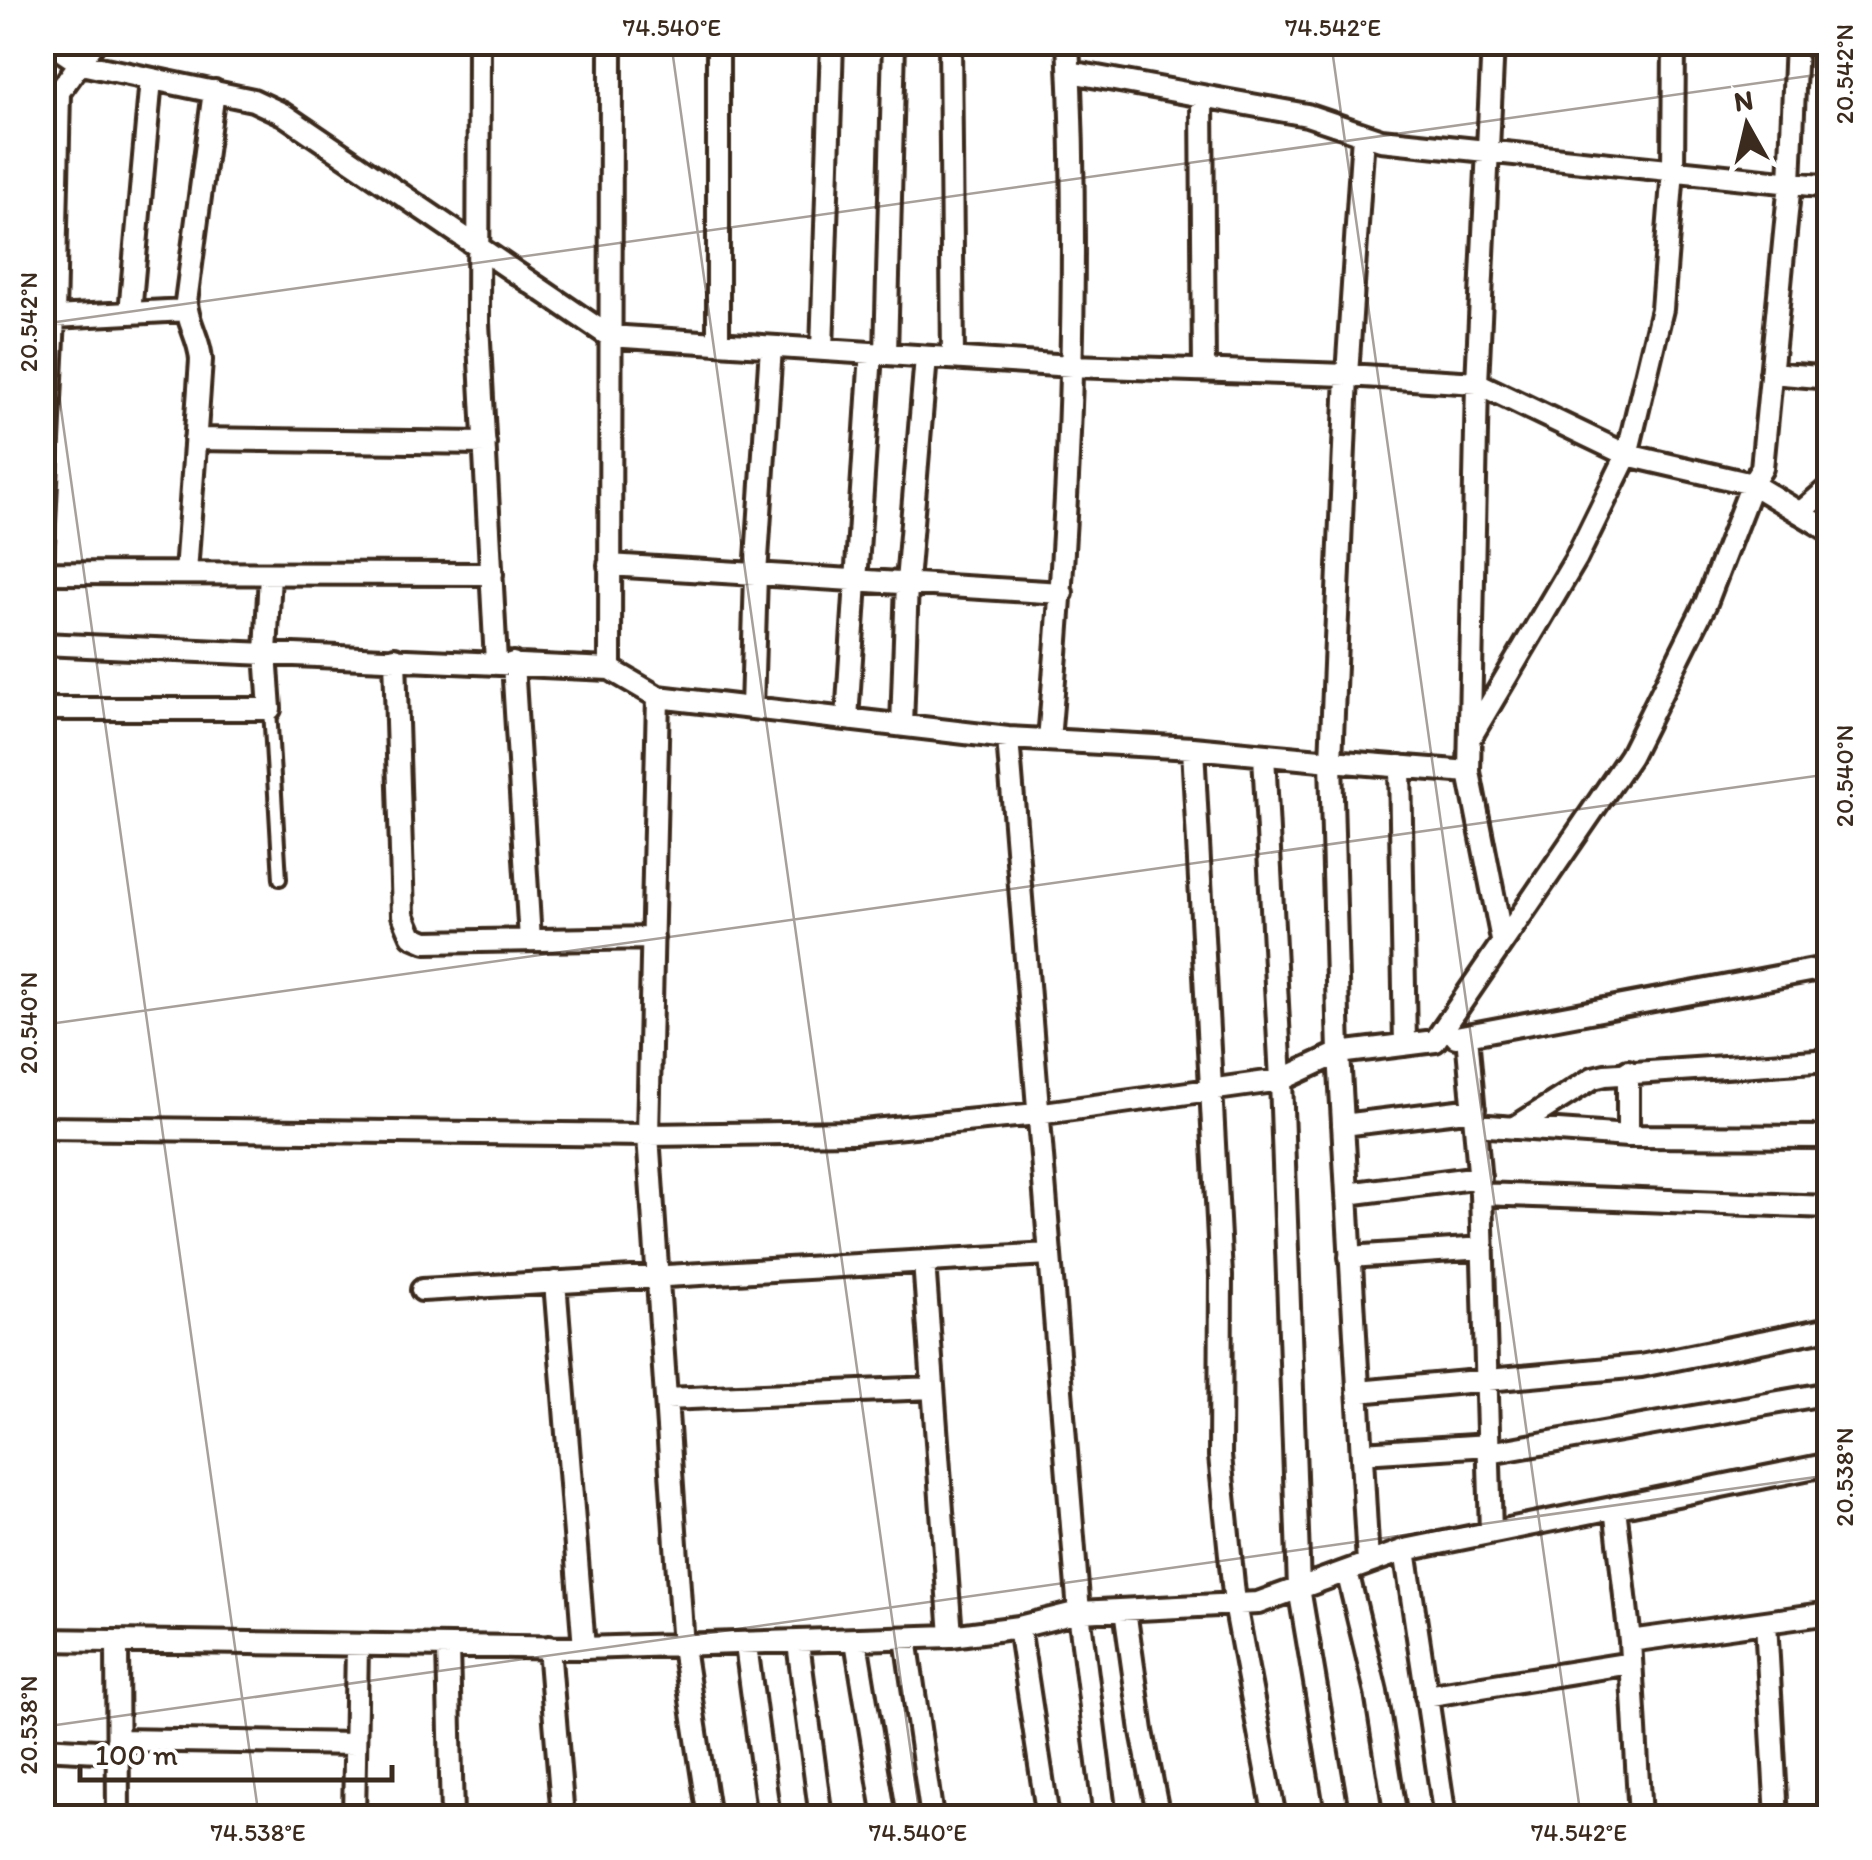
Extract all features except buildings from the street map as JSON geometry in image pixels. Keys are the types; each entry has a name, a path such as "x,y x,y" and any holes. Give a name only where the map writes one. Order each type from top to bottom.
{"street":[{"path":"49,42 81,64 253,100 283,114 609,336 1072,366 1477,383 1627,456 1752,484 1830,531"},
{"path":"95,42 50,98 42,569 492,574"},
{"path":"479,42 477,246 492,574 530,940"},
{"path":"610,669 611,42"},
{"path":"718,42 718,343"},
{"path":"822,350 832,42"},
{"path":"847,719 879,353 894,42"},
{"path":"950,42 953,358"},
{"path":"1049,740 1062,594 1072,366 1068,42"},
{"path":"1493,42 1477,383 1470,772 1502,940"},
{"path":"1470,739 1576,559 1627,456 1660,330 1673,170 1674,42"},
{"path":"1434,1041 1630,756 1706,603 1752,484 1762,468 1790,182 1796,42"},
{"path":"1070,72 1307,115 1363,135 1830,186"},
{"path":"130,313 151,78"},
{"path":"186,573 200,347 186,310 214,92"},
{"path":"1202,96 1204,370"},
{"path":"1363,135 1347,375 1331,761 1339,1053 1368,1563"},
{"path":"48,321 186,310"},
{"path":"752,708 756,574 771,347"},
{"path":"902,726 906,582 926,357"},
{"path":"1772,373 1830,378"},
{"path":"195,439 485,443"},
{"path":"1800,514 1830,487"},
{"path":"609,566 1062,594"},
{"path":"42,709 270,709 266,652 270,574"},
{"path":"42,644 610,669 658,698 1008,738 1192,748 1470,772"},
{"path":"395,658 403,915 412,936 426,942 653,938"},
{"path":"658,698 648,1136 683,1647 709,1818"},
{"path":"1008,738 1079,1612 1105,1818"},
{"path":"1192,748 1221,1276 1220,1456 1235,1604 1275,1818"},
{"path":"1264,755 1299,1588 1338,1818"},
{"path":"1400,766 1405,1044"},
{"path":"42,1128 648,1136 854,1132 1037,1114 1280,1080 1339,1053 1434,1041 1830,967"},
{"path":"1468,1035 1483,1248 1491,1532"},
{"path":"1514,1128 1594,1078 1628,1072 1830,1060"},
{"path":"1628,1072 1628,1136"},
{"path":"1343,1125 1475,1117 1514,1128 1628,1136 1830,1137"},
{"path":"1347,1194 1480,1186 1830,1207"},
{"path":"1350,1257 1483,1248"},
{"path":"422,1290 1049,1254"},
{"path":"924,1261 951,1636"},
{"path":"556,1282 584,1648"},
{"path":"1358,1392 1641,1366 1830,1328"},
{"path":"666,1400 933,1388"},
{"path":"1362,1453 1489,1449 1830,1392"},
{"path":"42,1640 584,1648 951,1636 1079,1612 1258,1603 1405,1550 1830,1464"},
{"path":"1615,1508 1630,1641 1640,1818"},
{"path":"1405,1550 1445,1818"},
{"path":"1347,1571 1376,1692 1396,1818"},
{"path":"1125,1610 1159,1818"},
{"path":"1630,1641 1830,1613"},
{"path":"1766,1622 1777,1818"},
{"path":"1019,1626 1048,1818"},
{"path":"906,1638 932,1818"},
{"path":"116,1641 118,1818"},
{"path":"856,1641 885,1818"},
{"path":"798,1643 821,1818"},
{"path":"354,1818 357,1645"},
{"path":"746,1645 769,1818"},
{"path":"448,1647 452,1818"},
{"path":"548,1647 563,1818"},
{"path":"1426,1696 1631,1663"},
{"path":"42,1748 355,1744"}],"lane":[{"path":"270,709 280,879"}]}
